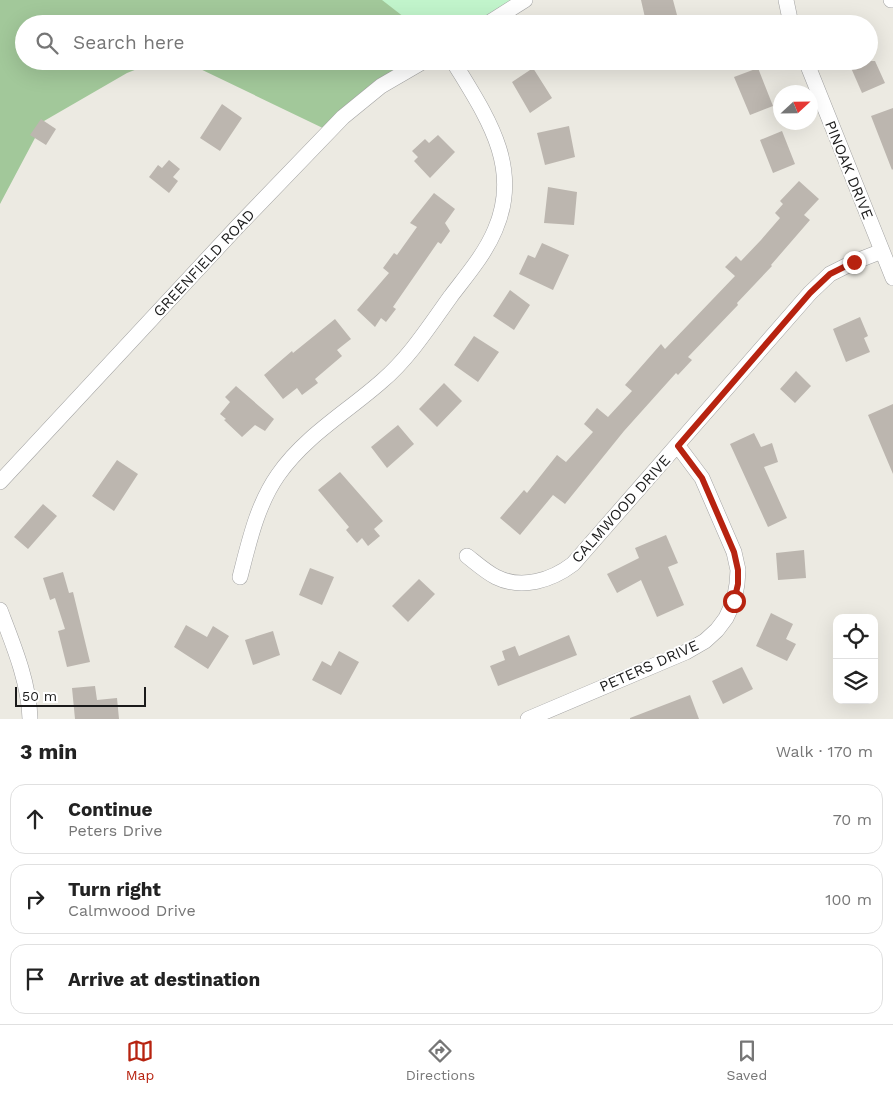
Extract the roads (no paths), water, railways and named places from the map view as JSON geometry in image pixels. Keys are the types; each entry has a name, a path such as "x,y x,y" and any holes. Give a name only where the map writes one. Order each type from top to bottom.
{"street":[{"path":"502,15 525,0"},
{"path":"786,0 789,15"},
{"name":"GREENFIELD ROAD","path":"0,482 244,220 343,117 381,86 409,70"},
{"path":"240,578 257,519 278,476 302,447 383,381 400,364 474,265 495,230 502,211 504,192 505,174 502,155 490,124 458,70"},
{"name":"PINOAK DRIVE","path":"810,70 893,278"},
{"name":"CALMWOOD DRIVE","path":"467,556 497,578 512,582 538,582 561,573 573,564 678,446 810,293 830,274 882,251"},
{"name":"PETERS DRIVE","path":"528,719 686,652 706,641 726,618 734,601 738,584 738,570 734,552 702,478 678,446"},
{"path":"0,610 22,672 30,708 30,719"}]}
